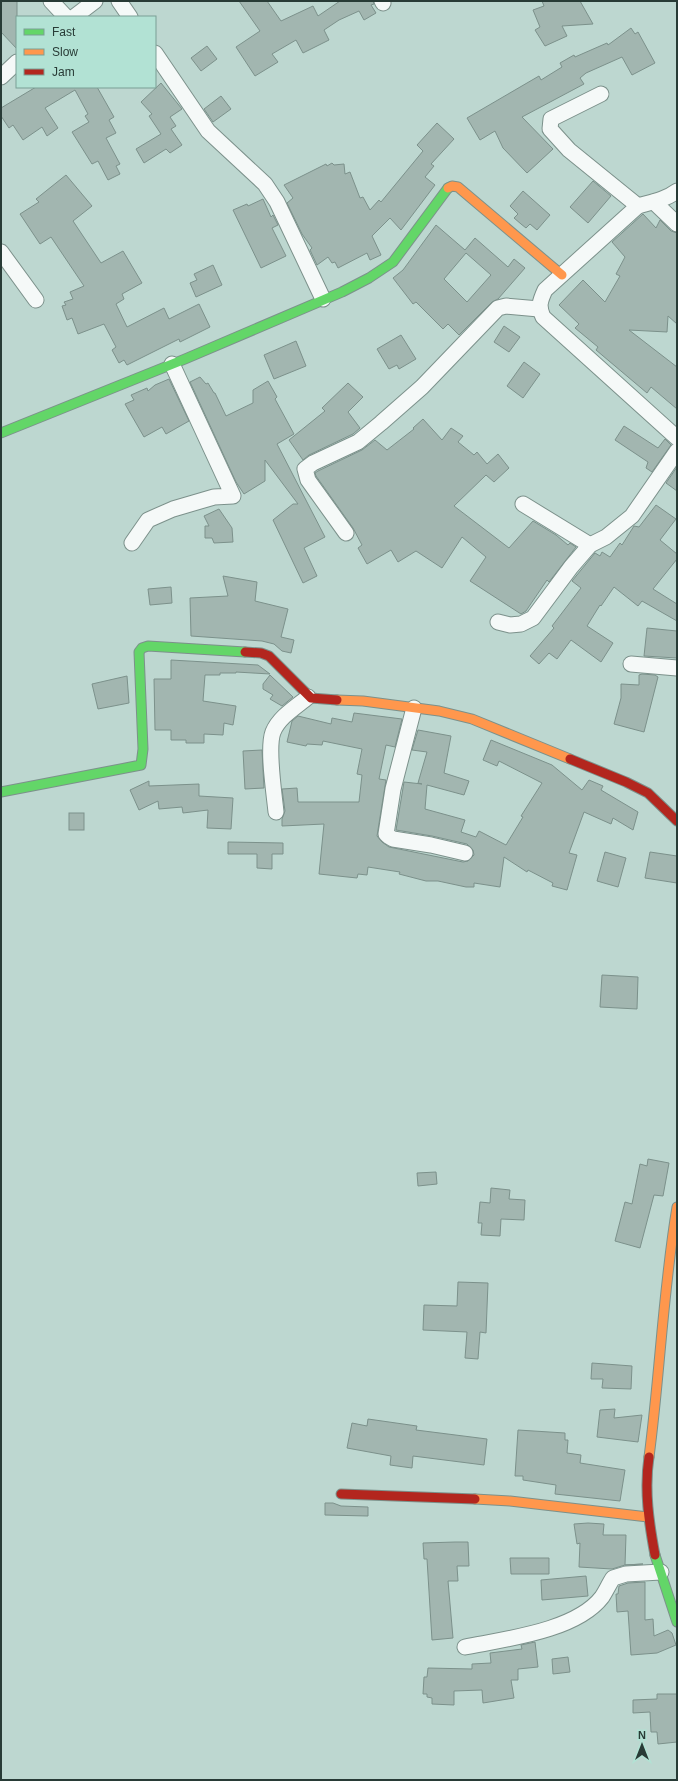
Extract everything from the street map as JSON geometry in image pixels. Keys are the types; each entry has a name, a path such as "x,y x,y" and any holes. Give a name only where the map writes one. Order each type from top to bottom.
{"street":[{"path":"51,1 65,16"},
{"path":"75,16 95,1"},
{"path":"119,1 129,16"},
{"path":"156,55 208,131 265,184 277,202 323,299"},
{"path":"1,77 16,63"},
{"path":"601,94 551,119 550,129 569,150 638,206"},
{"path":"1,433 172,364 354,286 386,268 393,262 448,188 452,186 458,187 562,275"},
{"path":"677,191 671,196 638,206 546,290 540,300 539,309 543,317 677,438"},
{"path":"654,202 677,224"},
{"path":"1,252 36,300"},
{"path":"346,533 308,480 305,469 313,463 358,442 381,423 422,387 498,308 506,306 539,309"},
{"path":"132,543 148,520 173,509 214,497 233,496 172,364"},
{"path":"498,622 510,625 521,624 533,618 571,567 590,545 606,538 632,516 677,451"},
{"path":"523,504 590,545"},
{"path":"1,792 141,765 144,749 139,652 142,648 148,646 260,653 269,656 308,697 316,699 363,701 440,711 472,719 620,779 648,794 677,821"},
{"path":"631,664 677,668"},
{"path":"276,812 271,751 273,732 284,716 308,697"},
{"path":"414,708 393,789 386,834 393,839 432,845 465,853"},
{"path":"677,1206 671,1243 657,1395 647,1468 648,1517 656,1559 677,1622"},
{"path":"341,1494 452,1497 510,1501 648,1517"},
{"path":"465,1648 551,1629 579,1617 601,1597 613,1578 626,1574 661,1572"}],"building":[{"path":"1,1 17,1 16,48 1,32"},
{"path":"239,1 267,1 281,21 313,6 318,16 340,1 373,1 374,4 371,5 376,13 364,20 359,11 339,20 324,30 329,40 303,53 296,40 272,54 278,62 255,76 236,47 260,31"},
{"path":"542,1 580,1 593,24 562,26 567,36 545,46 535,30 540,27 533,10 544,6"},
{"path":"631,28 635,34 638,32 655,63 632,75 622,57 586,73 580,78 584,84 522,117 553,149 527,173 503,148 495,131 480,140 467,118 539,76 541,80 562,67 560,63 574,55 575,57 607,43 608,45"},
{"path":"207,46 217,59 201,71 191,58"},
{"path":"161,83 182,109 170,117 176,126 171,129 182,145 170,153 166,149 144,163 136,149 161,134 149,116 152,114 141,102"},
{"path":"34,88 98,88 114,117 109,120 116,133 106,138 120,164 116,166 120,174 108,180 98,161 92,164 72,132 89,122 85,116 88,114 75,90 45,108 58,128 47,136 42,127 23,140 13,125 9,128 1,116 1,108"},
{"path":"221,96 231,109 213,122 204,109"},
{"path":"437,123 454,139 431,164 434,166 425,177 435,185 401,230 390,218 372,236 381,255 370,260 367,253 338,268 335,262 332,263 328,257 317,265 310,250 312,248 302,234 287,203 293,198 284,185 326,164 327,166 332,163 334,165 344,164 345,174 350,172 360,198 363,197 370,210 379,200 381,202 423,151 417,145"},
{"path":"66,175 92,206 73,221 101,263 123,251 142,283 122,294 124,299 116,304 127,327 164,308 169,319 199,304 210,327 180,342 179,339 127,365 124,360 119,363 112,350 116,347 104,324 78,334 72,318 67,320 62,306 66,305 64,302 73,299 70,292 84,286 51,237 40,244 20,214 39,202 36,199"},
{"path":"593,181 611,196 588,223 570,207"},
{"path":"523,191 550,215 537,230 530,224 526,228 514,218 518,214 510,206"},
{"path":"263,199 271,217 273,215 278,225 272,228 286,256 261,268 233,210 247,204 248,206"},
{"path":"643,214 656,228 660,220 671,231 677,233 677,324 668,316 667,332 629,330 677,367 677,409 651,387 647,393 596,350 598,347 575,328 579,324 559,305 583,280 605,302 620,276 616,274 625,257 612,242"},
{"path":"436,225 465,250 475,238 508,267 514,259 525,268 498,299 492,302 459,335 448,324 443,329 416,302 413,304 393,278 403,270","holes":["466,253 491,275 467,302 444,279"]},
{"path":"213,265 222,285 196,297 190,283 197,280 194,274"},
{"path":"504,326 520,337 509,352 494,342"},
{"path":"401,335 416,359 399,369 397,365 389,369 377,349"},
{"path":"296,341 306,366 274,379 264,355"},
{"path":"524,362 540,374 523,398 507,386"},
{"path":"200,377 206,384 208,383 215,393 226,416 253,403 253,390 268,381 277,397 275,399 294,434 277,444 325,537 304,548 317,576 303,583 273,520 293,504 298,504 265,460 265,481 244,494 236,482 190,382"},
{"path":"169,379 189,421 166,434 162,427 144,437 125,404 134,400 131,395 147,388 148,391 155,385"},
{"path":"348,383 363,397 348,412 360,428 353,434 309,455 303,460 289,440 325,411 322,408"},
{"path":"423,419 442,440 451,428 463,436 458,442 474,455 477,452 487,464 498,454 509,468 494,482 486,475 454,506 509,548 533,521 556,535 568,545 570,543 576,547 549,582 547,580 526,611 521,614 470,581 486,557 462,537 442,568 416,551 398,562 391,550 367,564 358,548 362,545 353,528 316,476 315,473 318,471 362,450 375,440 387,450 414,429 413,428"},
{"path":"624,426 658,448 665,439 671,445 652,472 646,468 648,462 615,440"},
{"path":"677,467 677,491 666,483"},
{"path":"656,505 676,519 660,540 677,554 677,559 653,589 677,604 677,621 642,601 638,606 614,587 601,606 600,605 587,626 613,643 601,662 571,640 557,659 549,653 539,664 530,656 554,628 552,626 581,588 572,581 595,553 600,556 602,552 610,557 620,543 622,545 634,526 639,527"},
{"path":"219,509 232,528 233,542 214,543 212,538 205,538 205,526 209,526 204,516"},
{"path":"223,576 257,582 255,601 288,609 281,637 294,640 291,653 282,651 274,644 262,641 191,636 190,598 228,596"},
{"path":"171,587 172,603 150,605 148,589"},
{"path":"647,628 677,631 677,658 644,656"},
{"path":"171,660 258,665 270,674 236,672 220,673 220,675 205,675 203,701 236,706 233,725 224,723 223,735 204,734 204,743 186,743 186,740 171,740 171,730 155,730 154,679 171,679"},
{"path":"270,675 293,697 282,706 270,699 273,695 263,689 263,684"},
{"path":"639,675 655,675 658,677 644,732 614,724 621,698 621,684 639,685"},
{"path":"127,676 129,703 98,709 92,684"},
{"path":"354,713 402,719 395,747 386,745 379,779 386,780 377,836 389,847 463,862 468,861 474,855 473,850 467,844 396,830 404,782 422,784 418,783 427,752 412,750 418,730 451,736 444,773 469,781 464,795 427,785 425,809 465,820 461,832 476,837 479,831 506,845 523,817 521,816 542,783 499,761 497,766 483,760 491,740 552,765 582,790 589,780 603,786 601,790 638,812 633,830 613,818 611,824 584,812 569,853 577,855 567,890 552,886 553,883 528,870 527,872 504,857 500,887 474,883 474,887 466,887 438,881 426,881 399,874 400,872 368,867 367,875 358,874 357,878 319,874 324,824 282,826 282,819 285,811 282,789 297,788 298,802 359,802 362,775 357,774 362,749 323,741 322,745 307,744 306,746 287,742 292,721 298,716 331,724 332,718 352,722"},
{"path":"262,750 264,788 245,789 243,751"},
{"path":"149,781 149,786 199,784 199,796 233,798 231,829 207,828 208,810 183,813 182,807 159,809 158,801 139,810 130,790"},
{"path":"69,813 84,813 84,830 69,830"},
{"path":"228,842 283,843 283,854 272,854 272,869 257,868 257,854 228,854"},
{"path":"605,852 626,858 618,887 597,881"},
{"path":"650,852 677,856 677,883 645,878"},
{"path":"602,975 638,977 637,1009 600,1007"},
{"path":"648,1159 669,1163 663,1196 654,1195 640,1248 615,1241 625,1202 632,1204 640,1164 647,1166"},
{"path":"436,1172 437,1184 418,1186 417,1173"},
{"path":"491,1188 510,1190 509,1199 525,1200 524,1220 501,1219 500,1236 481,1235 482,1223 478,1223 480,1202 490,1203"},
{"path":"458,1282 488,1283 486,1333 480,1332 478,1359 465,1358 467,1332 423,1330 424,1305 457,1306"},
{"path":"592,1363 632,1366 631,1389 602,1388 603,1379 591,1379"},
{"path":"615,1409 614,1418 642,1415 638,1442 597,1437 600,1410"},
{"path":"368,1419 417,1426 416,1430 487,1439 484,1465 413,1456 412,1468 390,1465 391,1456 347,1448 352,1423 367,1426"},
{"path":"518,1430 565,1433 565,1440 568,1440 567,1453 581,1455 580,1463 625,1470 620,1501 555,1494 556,1485 523,1480 523,1476 515,1476"},
{"path":"325,1503 333,1503 341,1506 368,1507 368,1516 325,1515"},
{"path":"574,1524 604,1524 603,1535 626,1535 625,1565 612,1569 579,1567 580,1543 577,1544"},
{"path":"468,1542 469,1566 457,1566 458,1581 448,1581 453,1638 432,1640 427,1559 424,1559 423,1543"},
{"path":"510,1558 549,1558 549,1574 511,1574"},
{"path":"586,1576 588,1596 542,1600 541,1580"},
{"path":"645,1582 645,1620 653,1619 654,1636 668,1630 672,1633 676,1645 657,1653 631,1655 628,1611 617,1612 616,1594 618,1594 619,1586 628,1583"},
{"path":"535,1642 538,1667 518,1669 518,1680 511,1680 514,1698 483,1703 482,1690 454,1691 454,1705 432,1704 432,1698 427,1697 427,1694 423,1694 424,1677 427,1677 428,1668 472,1669 472,1664 491,1663 490,1653 522,1649 521,1645"},
{"path":"568,1657 570,1672 553,1674 552,1659"},
{"path":"657,1694 677,1694 677,1742 658,1744 657,1732 651,1732 650,1712 633,1713 633,1700 657,1699"}],"traffic: fast":[{"path":"1,433 185,359 342,292 369,278 393,262 448,188"},
{"path":"1,792 141,765 143,749 139,652 142,648 148,646 245,652"},
{"path":"655,1555 677,1622"}],"traffic: slow":[{"path":"448,188 452,186 458,187 562,275"},
{"path":"337,700 363,701 439,711 472,719 570,759"},
{"path":"649,1457 668,1269 677,1207"},
{"path":"475,1499 510,1501 648,1517"}],"traffic: jam":[{"path":"245,652 261,653 269,656 311,698 337,700"},
{"path":"570,759 626,782 648,793 677,821"},
{"path":"649,1457 647,1494 649,1519 655,1555"},
{"path":"341,1494 475,1499"}]}
